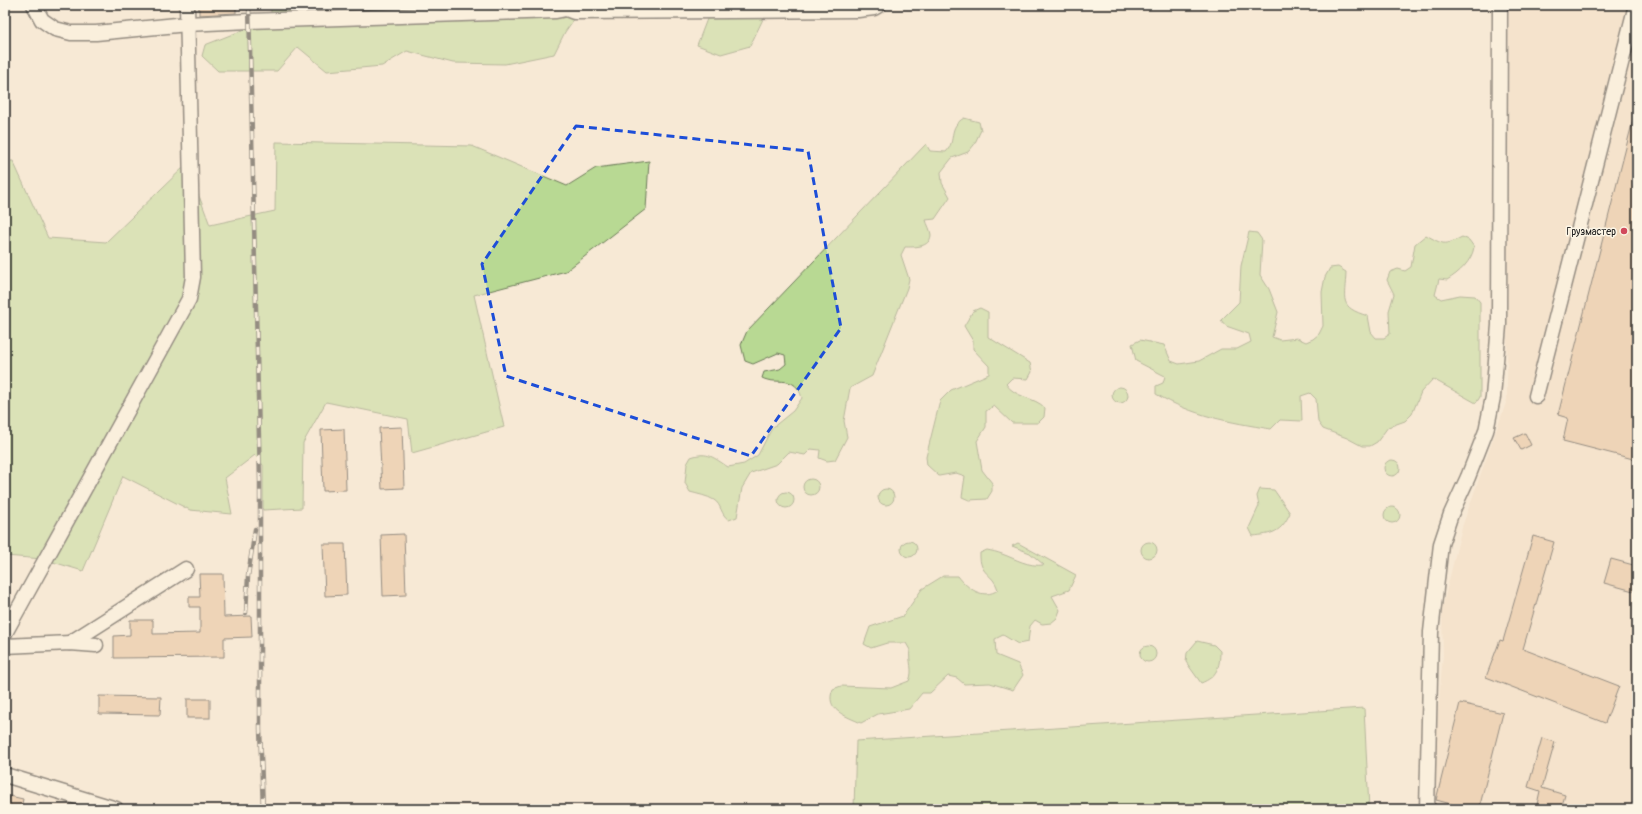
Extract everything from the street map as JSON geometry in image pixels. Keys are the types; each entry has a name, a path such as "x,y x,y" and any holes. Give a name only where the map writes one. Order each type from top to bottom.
{"street":[{"path":"34,5 42,20 55,29 71,33 187,24 502,9 556,11 568,7 574,12 850,10 874,8 879,5"},
{"path":"5,633 189,299 193,277 187,5"},
{"path":"1427,809 1431,632 1441,544 1451,514 1486,431 1493,397 1499,325 1500,5"},
{"path":"1536,396 1636,5"},
{"path":"70,643 186,569"},
{"path":"5,646 70,643 96,645"},
{"path":"5,776 116,809"}],"highlighted area":[{"path":"576,126 808,151 841,328 751,456 506,376 482,264"}],"shaded area":[{"path":"1509,5 1637,5 1637,809 1430,809 1443,655 1442,609 1462,527 1507,400"}],"green space":[{"path":"271,5 584,5 565,32 554,54 505,64 453,63 407,51 382,66 327,71 298,47 277,71 218,71 202,56 205,45 271,19"},
{"path":"736,15 764,17 750,46 721,54 697,45 707,19"},
{"path":"964,118 979,122 981,130 974,145 968,152 952,158 941,172 942,183 950,197 935,219 926,220 931,233 930,239 925,245 905,247 901,255 909,279 907,288 872,376 850,388 844,421 847,437 835,460 827,461 819,458 820,450 811,449 805,455 789,452 777,464 751,473 742,488 737,517 729,520 724,515 717,502 706,496 690,492 685,483 687,464 691,457 697,455 711,456 728,467 744,464 758,455 772,428 793,411 802,398 795,385 762,378 764,372 780,369 786,364 785,355 778,353 753,364 745,361 741,345 747,331 926,144 930,151 946,152 951,143 956,126"},
{"path":"276,142 472,146 567,186 596,168 649,161 646,209 566,271 474,295 504,427 412,453 408,419 326,402 303,443 302,508 263,510 263,465 255,455 225,478 232,514 190,510 123,476 83,571 43,559 5,556 5,161 13,161 48,238 106,242 187,164 210,225 275,211"},
{"path":"1249,232 1257,233 1262,240 1260,275 1269,289 1278,312 1272,337 1280,340 1297,338 1306,342 1319,334 1323,326 1322,292 1325,277 1330,268 1338,267 1346,272 1345,301 1348,306 1358,313 1368,316 1371,332 1376,338 1384,338 1390,334 1389,311 1394,294 1387,280 1390,272 1398,269 1405,271 1411,267 1415,244 1426,235 1444,243 1451,242 1462,237 1469,240 1474,247 1468,262 1456,274 1447,280 1439,279 1435,295 1441,299 1460,295 1475,296 1480,302 1480,397 1476,403 1433,379 1421,392 1412,414 1405,421 1388,427 1377,442 1370,446 1362,446 1347,438 1323,429 1318,422 1316,399 1310,393 1301,396 1302,421 1280,420 1271,429 1226,421 1198,413 1170,402 1156,394 1156,386 1163,383 1165,376 1136,361 1132,344 1140,340 1164,345 1171,361 1179,364 1199,361 1221,349 1237,349 1251,342 1249,334 1226,326 1221,320 1239,302 1241,266"},
{"path":"980,308 988,312 988,337 1030,363 1032,372 1028,379 1012,378 1006,384 1014,392 1041,404 1045,408 1044,417 1038,423 1012,423 994,406 986,411 986,427 977,441 982,470 992,483 992,491 987,499 969,500 962,497 965,476 956,473 939,476 927,465 926,457 940,401 951,390 989,374 989,366 973,349 973,341 964,326 973,311"},
{"path":"1120,387 1126,389 1128,395 1126,401 1120,403 1114,401 1112,395 1114,389"},
{"path":"1392,460 1398,462 1400,468 1398,474 1392,476 1386,474 1384,468 1386,462"},
{"path":"811,479 817,481 819,487 817,493 811,495 805,493 803,487 805,481"},
{"path":"886,489 892,491 894,497 892,503 886,505 880,503 878,497 880,491"},
{"path":"1260,489 1274,490 1290,513 1287,520 1279,529 1271,533 1253,536 1249,528 1259,506 1257,496"},
{"path":"786,492 792,494 794,500 792,506 786,508 780,506 778,500 780,494"},
{"path":"1392,507 1398,509 1400,515 1398,521 1392,523 1386,521 1384,515 1386,509"},
{"path":"906,541 912,541 917,546 915,555 912,557 906,557 901,552 901,546"},
{"path":"1149,542 1155,544 1157,550 1155,556 1149,558 1143,556 1141,550 1143,544"},
{"path":"1018,543 1076,575 1069,590 1052,596 1060,610 1057,618 1051,623 1042,624 1035,620 1030,626 1028,642 1018,644 1003,635 995,639 996,655 1018,664 1023,675 1013,690 990,683 964,684 957,678 948,676 930,693 922,693 909,709 878,714 861,723 843,715 834,707 831,702 833,689 841,686 891,688 909,681 911,673 910,650 906,643 887,643 871,648 864,644 870,627 903,616 922,589 943,576 958,576 966,585 976,592 987,594 998,590 996,584 984,570 980,560 980,553 987,550 1000,553 1027,564 1044,565 1030,553 1012,546"},
{"path":"1197,641 1214,645 1220,651 1216,671 1211,678 1201,683 1186,662 1187,653"},
{"path":"1148,646 1154,648 1156,654 1154,660 1148,662 1142,660 1140,654 1142,648"},
{"path":"1364,708 1369,809 854,809 856,741"}],"building":[{"path":"199,5 236,5 236,13 199,15"},
{"path":"1633,120 1637,120 1637,460 1563,441 1568,418 1558,415"},
{"path":"402,427 404,488 382,489 379,428"},
{"path":"344,429 346,490 323,491 321,430"},
{"path":"1525,433 1531,445 1521,450 1514,438"},
{"path":"404,534 406,595 383,596 381,535"},
{"path":"1533,536 1554,542 1523,649 1619,686 1605,723 1486,677 1500,640 1503,641"},
{"path":"323,544 345,544 347,595 325,596"},
{"path":"1611,559 1637,566 1637,592 1604,583"},
{"path":"199,574 223,574 224,617 251,616 252,637 224,638 224,657 114,658 114,636 130,635 130,620 153,620 153,634 200,633 200,607 189,607 189,597 200,597"},
{"path":"99,696 161,697 160,715 99,714"},
{"path":"187,699 210,699 210,718 187,718"},
{"path":"1460,703 1503,713 1479,809 1470,809 1436,800"},
{"path":"1542,738 1555,742 1542,788 1565,795 1561,809 1536,809 1540,791 1528,787"},
{"path":"10,796 23,799 21,809 7,809"}],"railway":[{"path":"249,5 260,482 260,729 263,809"},
{"path":"246,613 248,576 255,529"}],"place":[{"name":"Грузмастер","path":"1624,231"}]}
